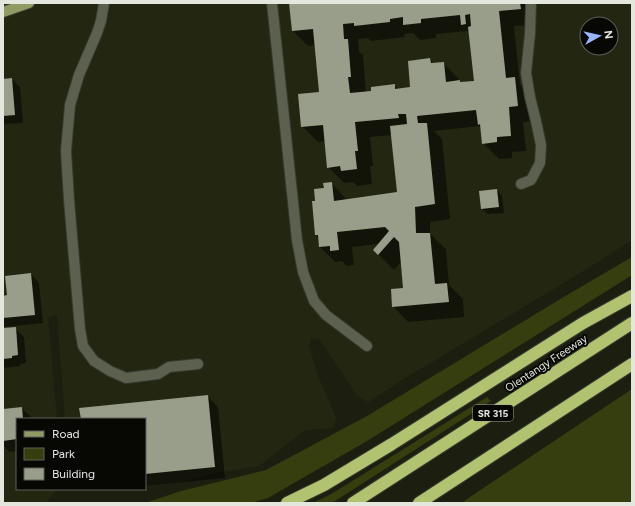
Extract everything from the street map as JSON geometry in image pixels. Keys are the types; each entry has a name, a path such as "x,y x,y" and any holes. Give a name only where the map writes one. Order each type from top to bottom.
{"highway":[{"path":"287,503 324,485 392,444 583,323 632,296"},
{"name":"Olentangy Freeway","path":"353,503 632,323"},
{"path":"419,503 632,364"}],"main road":[{"path":"3,12 29,3"}],"lane":[{"path":"104,3 97,33 79,75 70,104 66,151 80,329 83,346 94,361 110,371 126,378 158,374 169,366 198,364"},
{"path":"272,3 297,240 303,272 314,301 322,311 367,346"},
{"path":"521,184 531,180 540,163 541,145 526,73 530,34 531,3"}],"shaded area":[{"path":"3,3 632,3 632,240 368,402 357,395 319,339 311,338 309,346 318,376 336,418 333,428 305,430 259,466 214,473 181,482 146,486 146,418 65,418 57,315 48,317 57,418 16,418 16,490 56,490 46,503 3,503"}],"green space":[{"path":"632,257 632,275 367,441 268,498 251,503 145,503 181,491 266,470 367,416"},
{"path":"632,389 632,503 462,503 467,499"},
{"path":"487,397 491,401 332,503 313,503 333,493"}],"building":[{"path":"289,3 520,3 521,9 499,11 506,78 515,77 518,106 509,107 511,136 497,137 497,142 482,144 480,124 478,125 476,110 417,116 418,123 427,123 435,204 415,207 416,233 430,233 435,284 447,283 449,302 392,307 391,289 403,288 399,242 394,237 378,255 373,250 389,231 385,227 337,232 339,250 330,251 330,246 319,247 318,235 315,235 312,201 315,201 314,189 324,188 323,183 332,182 334,201 397,192 390,126 407,124 406,114 398,114 399,118 355,122 358,151 355,151 357,169 341,171 340,166 327,168 323,125 301,127 298,94 319,92 313,29 292,31","holes":["470,14 471,26 468,27 474,81 460,82 460,80 446,82 444,62 431,63 430,58 408,61 410,87 395,89 395,84 371,87 371,91 350,93 348,77 351,77 348,39 344,39 343,24 354,23 354,26 390,22 390,19 403,17 403,25 421,23 421,19 460,15 461,25 466,24 465,15"]},
{"path":"12,78 15,115 3,116 3,79"},
{"path":"497,189 499,207 481,209 479,191"},
{"path":"31,273 35,315 3,318 3,296 7,295 5,276"},
{"path":"16,327 18,355 12,356 12,358 3,359 3,328"},
{"path":"208,395 215,467 146,474 146,418 81,418 79,408"},
{"path":"22,407 23,418 16,418 16,439 3,441 3,409"}]}
